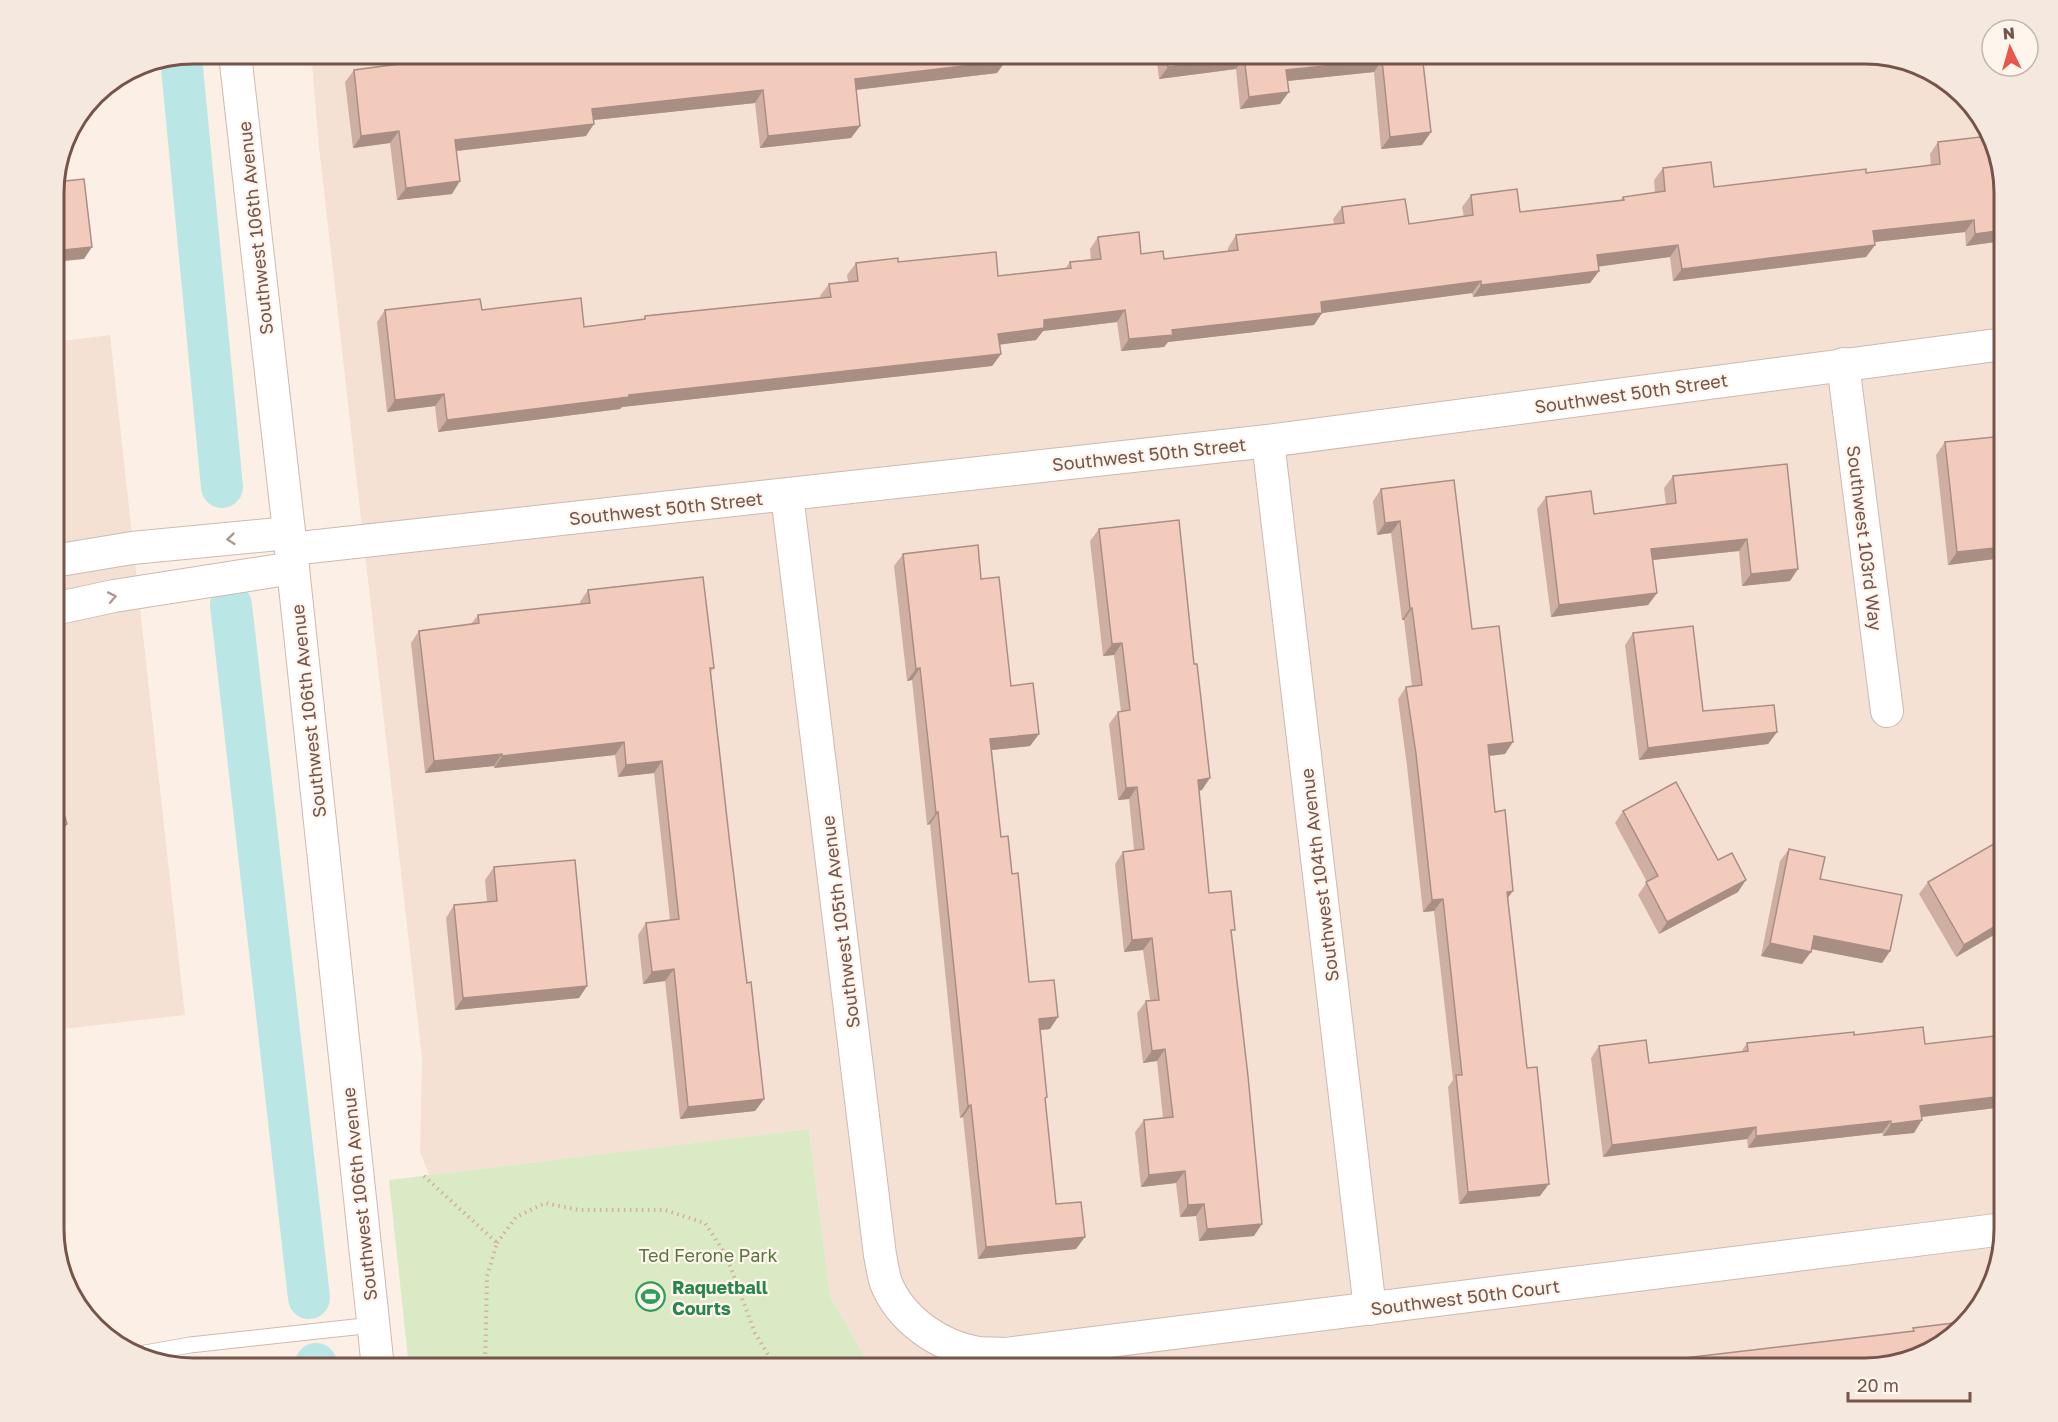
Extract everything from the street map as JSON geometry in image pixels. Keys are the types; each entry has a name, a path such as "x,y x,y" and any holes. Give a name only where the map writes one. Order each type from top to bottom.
{"street":[{"name":"Southwest 106th Avenue","path":"236,64 291,550 377,1358"},
{"name":"Southwest 50th Street","path":"65,559 132,548 291,550 787,495 1268,441 1994,345"},
{"name":"Southwest 103rd Way","path":"1843,364 1887,711"},
{"name":"Southwest 104th Avenue","path":"1268,441 1370,1309"},
{"name":"Southwest 105th Avenue","path":"787,495 880,1256 885,1281 896,1302 911,1320 929,1333"},
{"name":"Southwest 50th Street","path":"65,607 291,550"},
{"name":"Southwest 50th Court","path":"929,1333 951,1345 978,1353 1006,1354 1994,1230"}],"lane":[{"path":"154,1351 190,1345 373,1325"}],"path":[{"path":"424,1176 497,1243"},
{"path":"485,1358 487,1276 497,1243 516,1217 545,1203 579,1210 665,1210 705,1223 726,1255 755,1333 770,1358"}],"shaded area":[{"path":"312,64 1864,64 1906,71 1936,86 1956,102 1976,129 1989,160 1994,194 1994,1228 1987,1270 1972,1300 1936,1336 1906,1351 1864,1358 865,1358 830,1296 809,1129 429,1175 420,1152 422,1058 319,147"},
{"path":"110,335 185,1015 65,1029 65,341"}],"green space":[{"name":"Ted Ferone Park","path":"809,1129 830,1296 865,1358 408,1358 389,1180"}],"building":[{"path":"399,64 980,64 855,79 860,126 768,136 763,90 592,109 594,124 455,140 460,181 406,188 399,131 361,136 354,70"},
{"path":"1168,64 1191,64 1168,67"},
{"path":"1245,64 1344,64 1286,70 1289,92 1249,97"},
{"path":"1382,64 1423,64 1431,132 1390,137"},
{"path":"1980,137 1989,160 1992,177 1994,231 1975,234 1974,220 1873,231 1875,245 1682,269 1678,245 1597,255 1599,271 1481,285 1481,281 1321,302 1322,313 1172,330 1173,335 1129,339 1125,310 1044,320 1044,328 998,334 1001,354 629,395 629,397 447,420 444,394 395,400 385,310 480,299 482,310 581,298 584,327 645,319 645,316 831,297 829,284 858,281 856,263 898,258 898,262 996,252 998,276 1071,268 1070,262 1101,259 1098,237 1139,232 1141,254 1163,251 1164,259 1238,250 1236,235 1344,223 1342,207 1405,199 1409,224 1473,215 1471,195 1517,189 1520,212 1624,200 1623,197 1665,191 1663,168 1711,162 1714,187 1866,169 1866,173 1940,164 1938,142"},
{"path":"84,179 92,247 65,250 66,181"},
{"path":"1994,437 1994,548 1957,552 1945,442"},
{"path":"1787,464 1798,569 1751,574 1747,539 1651,549 1657,593 1559,605 1546,497 1591,491 1594,514 1676,503 1673,476"},
{"path":"1454,480 1472,629 1499,626 1513,742 1488,745 1495,812 1505,810 1513,891 1507,892 1527,1068 1537,1067 1549,1184 1468,1192 1456,1075 1462,1075 1443,899 1432,900 1416,754 1406,687 1422,685 1400,521 1385,523 1381,489"},
{"path":"1179,520 1194,664 1197,664 1210,778 1198,780 1209,893 1231,891 1235,930 1231,930 1262,1224 1207,1229 1204,1204 1188,1205 1185,1171 1149,1175 1144,1120 1173,1117 1165,1049 1152,1051 1146,1001 1159,1000 1152,938 1132,940 1123,852 1144,849 1137,787 1126,788 1118,712 1130,710 1122,643 1112,644 1099,529"},
{"path":"978,545 981,579 999,577 1011,686 1033,683 1039,734 990,739 1001,837 1008,836 1012,874 1018,873 1029,982 1054,980 1058,1017 1039,1019 1056,1204 1081,1202 1085,1237 986,1247 971,1105 968,1106 938,812 936,813 920,668 916,669 903,554"},
{"path":"703,577 714,668 710,668 730,845 747,983 751,982 764,1099 688,1107 674,969 652,972 646,923 679,919 662,761 626,765 624,742 434,761 419,631 479,623 478,615 590,603 588,590"},
{"path":"1693,626 1703,711 1774,705 1777,732 1648,748 1633,633"},
{"path":"1676,782 1718,860 1732,853 1746,880 1667,922 1646,882 1658,876 1623,811"},
{"path":"1994,844 1994,927 1964,945 1928,882"},
{"path":"1789,849 1825,857 1820,879 1902,895 1890,951 1814,936 1811,952 1770,943"},
{"path":"575,860 587,986 463,998 454,905 497,901 494,867"},
{"path":"1923,1027 1925,1044 1994,1036 1994,1097 1920,1106 1922,1120 1891,1124 1891,1121 1756,1136 1756,1127 1612,1145 1599,1046 1646,1040 1649,1063 1748,1051 1747,1043 1854,1032 1854,1035"},
{"path":"1951,1323 1936,1336 1921,1344 1889,1355 1864,1358 1684,1358 1914,1331 1913,1328"}],"waterway":[{"path":"182,65 222,487"},
{"path":"231,605 309,1298"}],"place":[{"name":"Raquetball Courts","path":"651,1297"}]}
